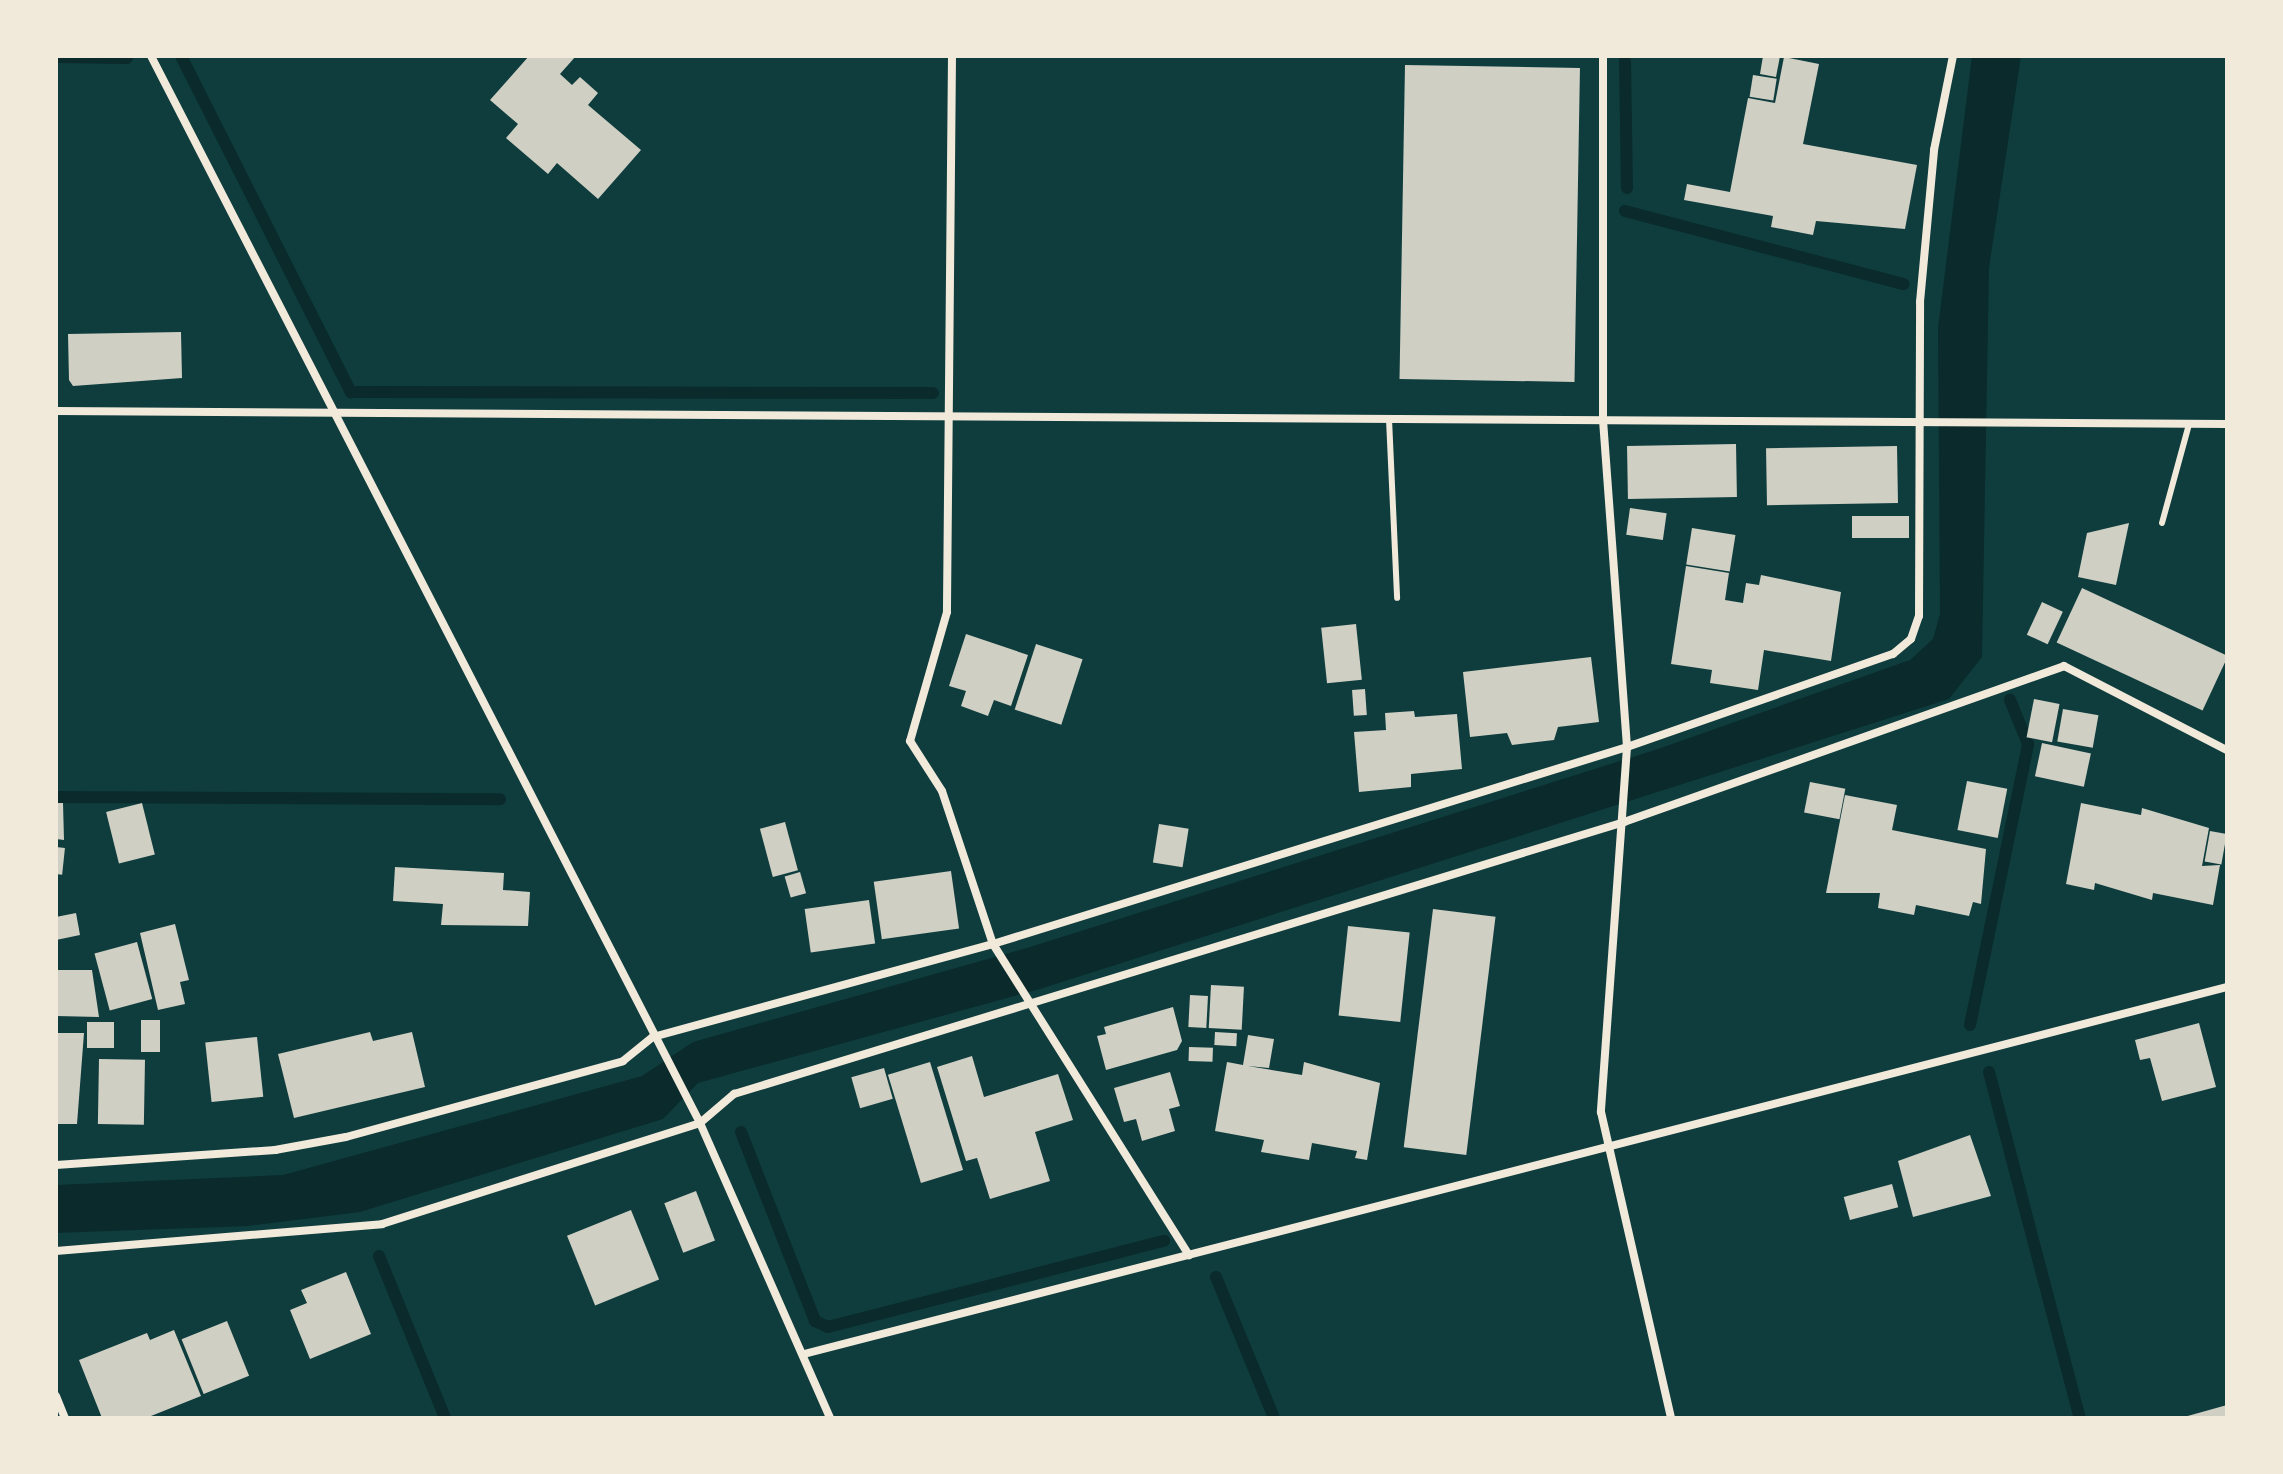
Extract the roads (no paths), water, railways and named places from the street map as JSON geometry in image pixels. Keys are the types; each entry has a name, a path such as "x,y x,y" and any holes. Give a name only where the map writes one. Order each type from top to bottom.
{"street":[{"path":"151,56 653,1037 700,1123 830,1418"},
{"path":"952,56 947,612 910,741 942,791 995,948 1189,1255"},
{"path":"1603,56 1603,420 1627,750 1601,1112 1605,1150 1671,1418"},
{"path":"56,1165 275,1150 346,1137 623,1061 653,1037 995,948 1627,750 1893,654 1911,639 1919,616 1917,424 1924,235 1953,56"},
{"path":"56,411 950,419 2227,424"},
{"path":"56,1251 382,1224 700,1123 734,1094 1030,1000 1624,822 2064,666 2227,750"},
{"path":"804,1354 1605,1150 2227,987"},
{"path":"56,1396 65,1418"}],"lane":[{"path":"1389,419 1397,598"},
{"path":"2162,523 2189,424"}],"water":[{"path":"1972,56 2021,56 1989,268 1982,657 1949,699 1040,989 698,1083 663,1119 360,1212 248,1226 56,1233 56,1185 283,1175 642,1076 693,1042 1027,948 1658,749 1910,660 1933,639 1940,614 1938,328"}],"waterway":[{"path":"181,56 351,392 933,393"},
{"path":"56,57 127,58"},
{"path":"1625,61 1627,188"},
{"path":"1625,211 1904,284"},
{"path":"1970,1025 2028,744 2010,700"},
{"path":"56,797 500,799"},
{"path":"1989,1072 2080,1418"},
{"path":"741,1132 815,1321 828,1327 1164,1241"},
{"path":"379,1256 445,1418"},
{"path":"1216,1277 1274,1418"}]}
